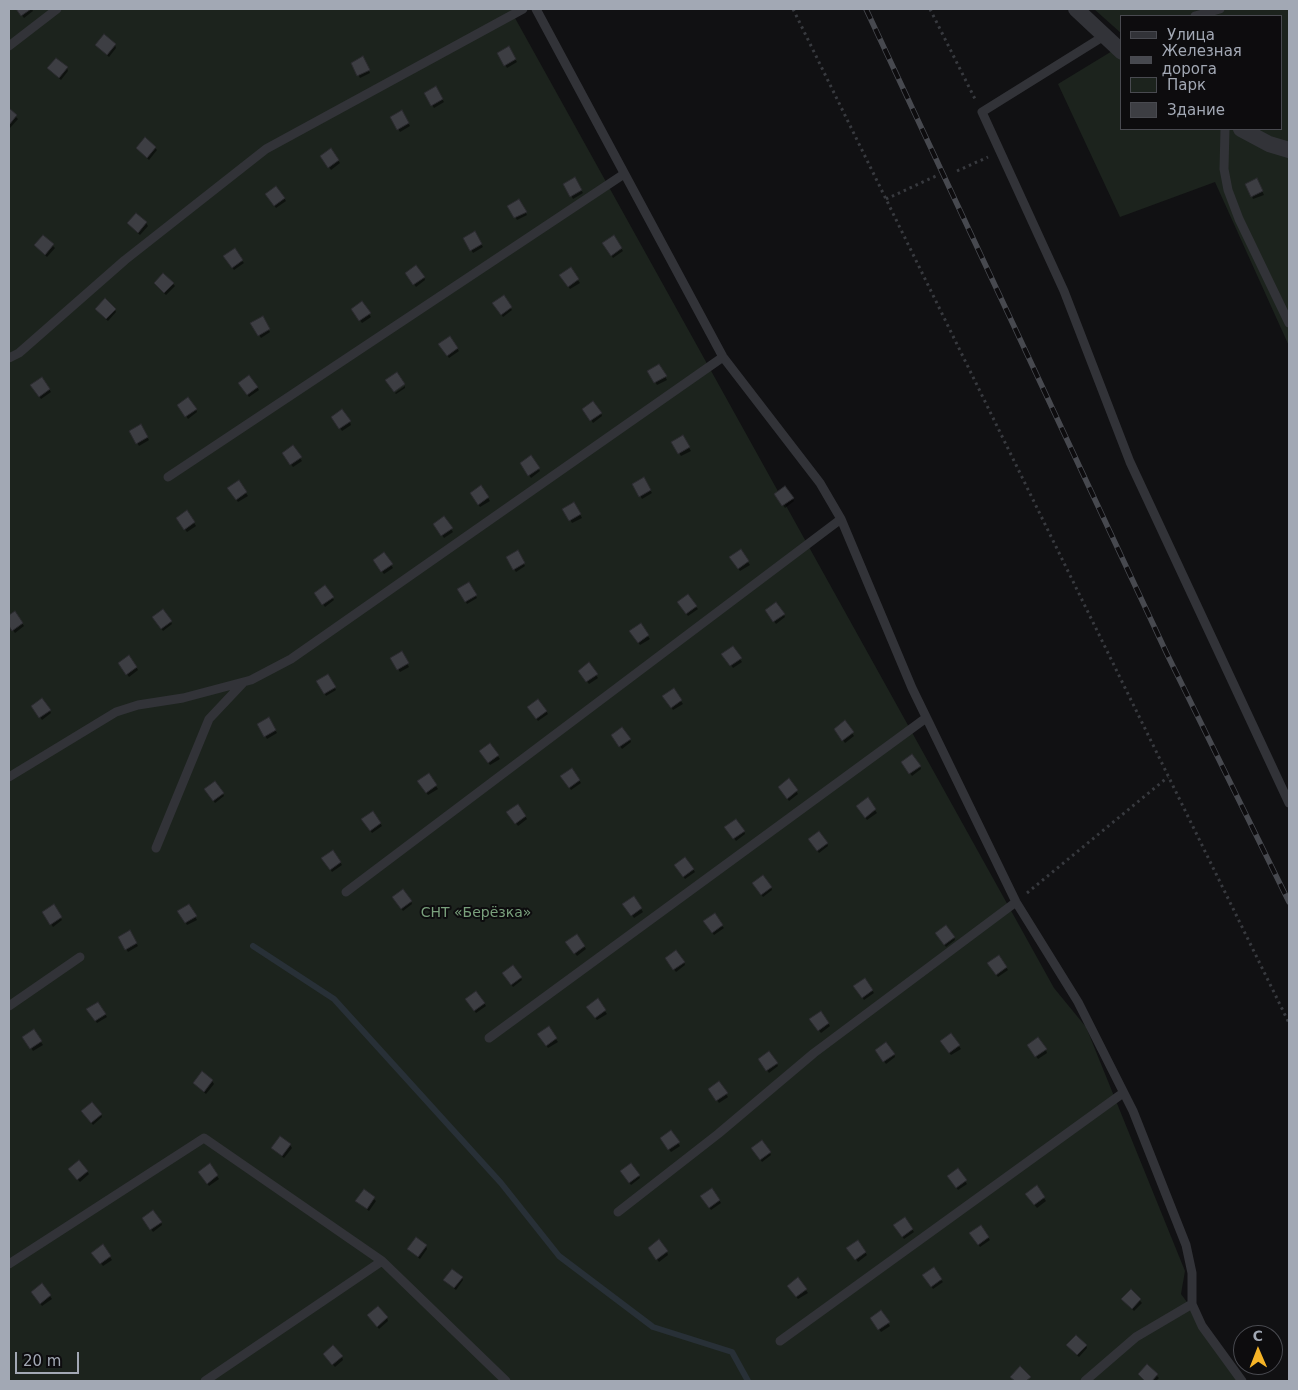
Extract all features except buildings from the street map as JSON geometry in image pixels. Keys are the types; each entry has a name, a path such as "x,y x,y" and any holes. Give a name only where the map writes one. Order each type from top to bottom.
{"street":[{"path":"1076,9 1120,50"},
{"path":"1243,130 1269,144 1289,150"}],"lane":[{"path":"9,46 57,9"},
{"path":"9,358 19,353 125,260 266,148 523,9"},
{"path":"536,9 723,356 820,483 840,519 926,718 1016,902 1078,1002 1123,1092 1186,1245 1192,1273 1192,1304 1202,1326 1242,1381"},
{"path":"1199,15 1220,9"},
{"path":"1104,36 982,112 1064,291 1130,462 1289,803"},
{"path":"1225,130 1224,169 1228,190 1289,323"},
{"path":"168,477 624,174"},
{"path":"9,777 116,712 138,705 183,698 243,682 291,659 339,628 723,356"},
{"path":"346,892 840,519"},
{"path":"156,848 209,719 243,682"},
{"path":"489,1038 926,718"},
{"path":"618,1212 718,1134 814,1053 1016,902"},
{"path":"9,1006 80,956"},
{"path":"780,1341 1123,1092"},
{"path":"9,1264 204,1138 382,1262 506,1381"},
{"path":"205,1381 382,1262"},
{"path":"1085,1381 1136,1337 1192,1304"}],"path":[{"path":"793,9 1120,674 1168,777 1289,1023"},
{"path":"930,9 982,112"},
{"path":"957,171 1001,151"},
{"path":"886,199 936,176"},
{"path":"1016,902 1168,777"}],"green space":[{"name":"СНТ «Берёзка»","path":"9,9 510,9 1054,988 1086,1027 1185,1271 1181,1294 1233,1364 1233,1375 1242,1375 1246,1381 9,1381"},
{"path":"1094,9 1289,9 1289,346 1215,182 1120,217 1058,84 1120,46 1120,130 1283,130 1283,15 1120,15 1120,32"}],"waterway":[{"path":"253,946 334,999 501,1183 559,1256 653,1327 732,1352 748,1381"}],"railway":[{"path":"866,9 1167,654 1289,902"}]}
